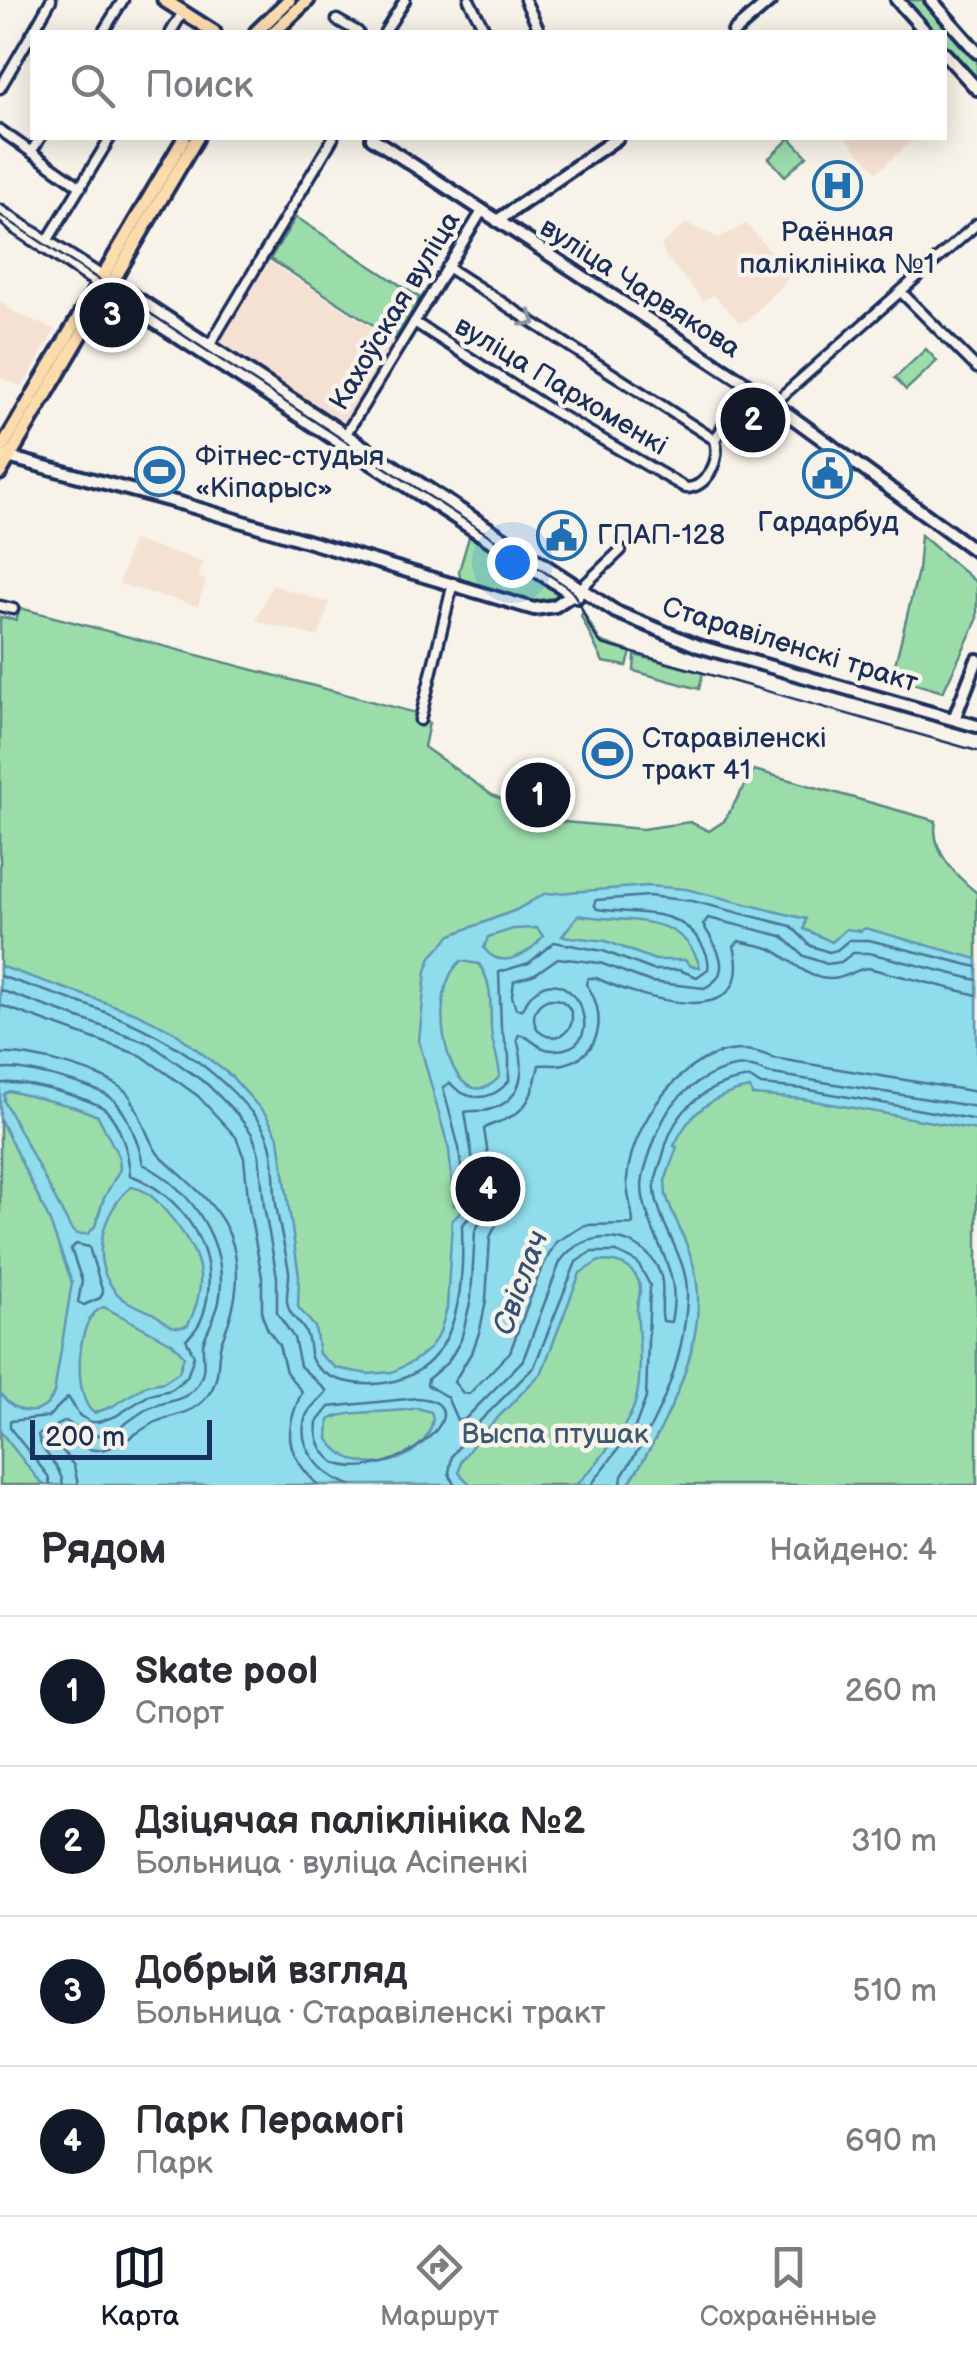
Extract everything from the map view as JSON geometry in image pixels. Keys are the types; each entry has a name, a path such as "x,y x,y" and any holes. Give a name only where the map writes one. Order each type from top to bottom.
{"main road":[{"path":"164,0 211,30"},
{"path":"258,30 288,0"},
{"path":"276,30 308,0"},
{"path":"897,0 924,30"},
{"path":"931,0 977,52"},
{"path":"736,30 765,2"},
{"path":"947,56 977,89"},
{"path":"0,473 3,454 183,140"},
{"path":"103,283 195,140"},
{"name":"вуліца Чарвякова","path":"375,140 748,385 977,552"},
{"name":"Кахоўская вуліца","path":"498,221 616,140"},
{"name":"Старавіленскі тракт","path":"103,283 576,592 698,646 977,726"},
{"path":"3,454 541,610 556,606 576,592"},
{"path":"954,719 977,660"}],"street":[{"path":"34,30 52,0"},
{"path":"104,30 123,0"},
{"path":"385,30 405,0"},
{"path":"469,0 485,30"},
{"path":"524,0 539,30"},
{"path":"172,30 183,12"},
{"path":"337,20 354,30"},
{"path":"0,88 30,36"},
{"path":"0,130 80,187"},
{"path":"31,152 39,140"},
{"path":"45,244 109,140"},
{"path":"207,350 332,140"},
{"path":"596,140 604,150"},
{"name":"Кахоўская вуліца","path":"344,438 482,211"},
{"name":"Старавіленскі тракт","path":"0,212 103,283"},
{"path":"773,404 977,224"},
{"path":"447,267 714,440 748,385"},
{"path":"900,292 977,368"},
{"name":"вуліца Пархоменкі","path":"414,322 551,410 686,488 696,487 706,478 717,452 714,440"},
{"path":"576,592 621,550"},
{"path":"420,720 453,583"},
{"path":"0,606 13,609"}],"shaded area":[{"path":"848,140 913,140 877,172"},
{"path":"686,223 719,238 746,224 780,261 788,279 745,322 739,322 714,295 703,300 666,257 661,245"},
{"path":"266,260 394,341 342,426 218,346 218,339"},
{"path":"0,301 14,312 55,330 23,386 0,378"},
{"path":"132,540 203,562 198,577 206,580 198,606 119,584"},
{"path":"272,585 329,603 319,637 256,621"}],"green space":[{"path":"904,0 926,0 977,58 977,82 947,48 947,30 930,30"},
{"path":"788,140 807,156 785,176 769,158"},
{"path":"296,217 420,298 395,339 270,259"},
{"path":"926,349 937,361 906,390 895,378"},
{"path":"921,535 977,583 977,620 943,692 892,677 918,571"},
{"path":"469,537 563,594 540,604 460,579"},
{"name":"Выспа птушак","path":"20,608 416,713 420,720 429,723 424,747 492,795 553,821 642,829 690,822 709,831 724,821 754,770 936,821 941,852 977,893 977,1485 0,1485 0,617 16,620"},
{"path":"583,612 600,641 631,652 627,666 603,662 581,616"},
{"path":"635,655 703,673 699,689 634,671"}],"water":[{"name":"Свіслач","path":"648,886 686,889 806,919 804,929 832,942 846,929 865,928 977,959 977,1130 803,1099 752,1095 750,1088 714,1100 695,1114 674,1146 677,1147 665,1181 666,1195 694,1267 698,1294 691,1352 670,1410 628,1485 575,1485 622,1428 638,1388 639,1284 626,1267 599,1261 580,1273 542,1372 461,1461 459,1473 471,1485 44,1485 0,1431 0,1392 20,1410 36,1411 49,1402 54,1393 72,1282 48,1217 0,1119 0,966 136,1013 173,1031 231,1076 266,1115 279,1139 299,1276 298,1307 315,1327 319,1354 336,1368 368,1374 392,1372 430,1348 440,1332 447,1308 452,1221 464,1208 454,1205 449,1150 419,1041 426,971 431,957 451,935 516,910 544,894","holes":["578,915 651,923 681,936 700,967 685,960 655,960 606,941 562,936","537,928 543,936 522,954 506,959 491,955 484,948 488,937 513,929","461,961 479,964 489,987 491,1033 500,1076 483,1088 468,1086 456,1073 443,1027 443,1001 449,978","9,1091 98,1116 119,1157 120,1169 88,1234 76,1234 71,1229 4,1101 4,1094","131,1187 143,1190 180,1228 199,1266 199,1293 188,1325 170,1325 128,1302 107,1279 102,1265 102,1236 113,1209","104,1307 172,1343 184,1356 179,1372 94,1413 82,1392 80,1376 87,1325 94,1313","417,1408 431,1412 433,1418 428,1434 405,1456 373,1464 356,1461 328,1439 329,1420 358,1413"]}],"tram line":[{"path":"0,215 566,586 602,644 977,751"}],"place":[{"name":"Раённая паліклініка №1","path":"837,185"},
{"name":"Добрый взгляд","path":"112,315"},
{"name":"Дзіцячая паліклініка №2","path":"753,420"},
{"name":"Фітнес-студыя «Кіпарыс»","path":"160,472"},
{"name":"Гардарбуд","path":"828,474"},
{"name":"ГПАП-128","path":"562,535"},
{"name":"Старавіленскі тракт 41","path":"607,754"},
{"name":"Skate pool","path":"538,795"},
{"name":"Парк Перамогі","path":"488,1189"}]}
